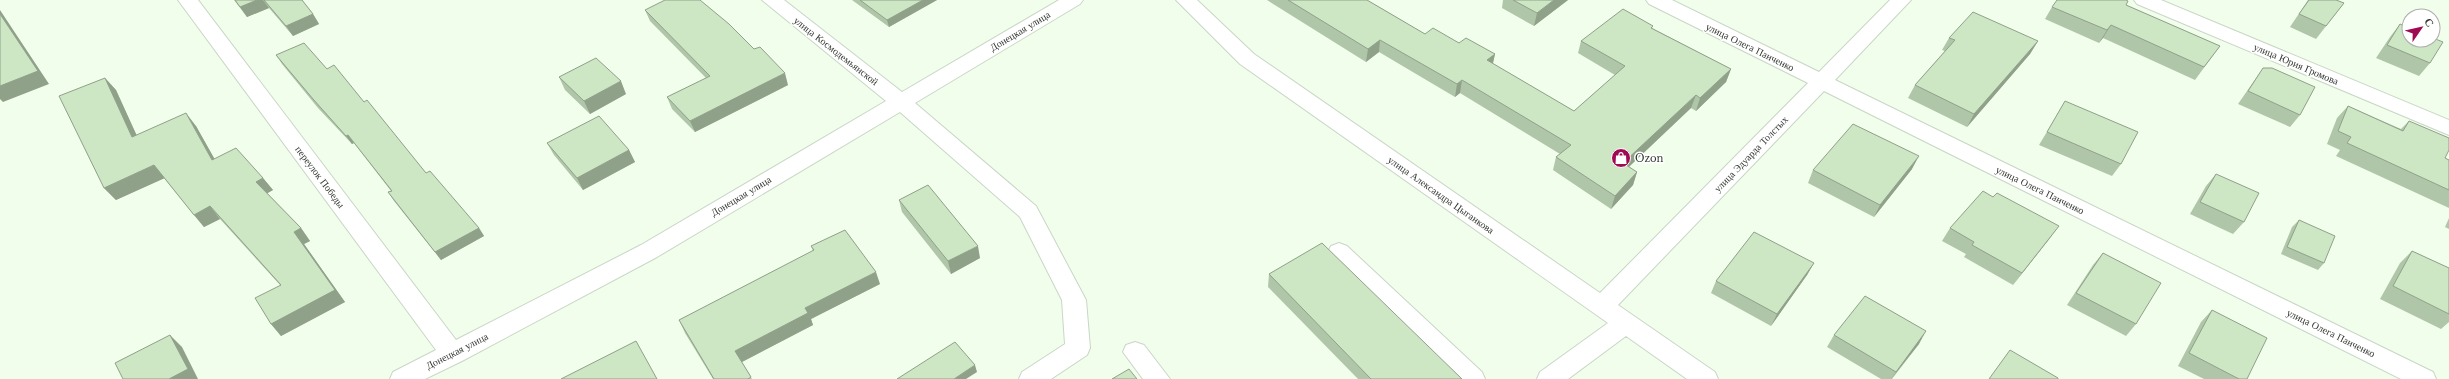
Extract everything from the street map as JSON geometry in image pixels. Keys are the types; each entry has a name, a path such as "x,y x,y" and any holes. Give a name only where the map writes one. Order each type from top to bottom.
{"street":[{"name":"переулок Победы","path":"188,0 453,354"},
{"name":"улица Космодемьянской","path":"772,0 901,102 1028,212 1074,300 1078,348 1031,379"},
{"name":"Донецкая улица","path":"402,379 453,354 649,251 1073,0"},
{"name":"улица Александра Цыганкова","path":"1186,0 1247,59 1625,324 1706,379"},
{"name":"улица Олега Панченко","path":"1656,0 2424,379"},
{"name":"улица Эдуарда Толстых","path":"1601,307 1901,0"},
{"name":"улица Юрия Громова","path":"2144,0 2449,128"},
{"path":"1339,252 1473,379"},
{"path":"1549,379 1625,324"},
{"path":"1135,352 1158,379"}],"building":[{"path":"235,0 257,0 240,7"},
{"path":"264,0 302,0 313,14 286,26"},
{"path":"665,0 700,0 729,24 754,49 760,47 785,73 690,121 667,97 710,76 645,10"},
{"path":"860,0 923,0 887,20"},
{"path":"1288,0 1367,0 1425,34 1433,28 1459,43 1466,38 1495,54 1487,60 1574,111 1625,66 1581,41 1623,9 1653,26 1651,28 1731,69 1700,98 1696,95 1623,163 1637,172 1615,196 1556,157 1571,145 1462,80 1457,84 1380,40 1368,49"},
{"path":"1513,0 1554,0 1537,13"},
{"path":"2057,0 2126,0 2128,1 2126,5 2220,46 2204,67 2111,25 2107,30 2052,7"},
{"path":"2309,0 2336,0 2344,3 2326,26 2299,14"},
{"path":"1973,12 2038,41 1974,114 1915,85 1955,40 1949,38"},
{"path":"0,14 38,71 0,86"},
{"path":"2400,24 2401,48 2439,48 2430,63 2387,45"},
{"path":"304,43 327,69 334,65 364,102 367,100 426,173 430,171 479,228 435,252 388,192 392,191 348,135 346,136 276,55"},
{"path":"596,58 621,81 584,101 559,77"},
{"path":"2263,68 2272,68 2315,87 2300,115 2248,91"},
{"path":"105,78 132,137 186,113 212,160 236,148 263,178 256,182 301,228 294,232 335,290 271,324 255,298 281,285 210,206 194,215 154,165 104,188 59,96"},
{"path":"2065,101 2138,132 2121,164 2047,132"},
{"path":"2348,106 2403,131 2409,121 2449,138 2449,150 2445,158 2449,160 2449,190 2347,143 2351,137 2338,131"},
{"path":"599,116 629,150 577,178 547,143"},
{"path":"1853,124 1919,156 1880,205 1813,170"},
{"path":"2216,174 2259,193 2244,222 2200,202"},
{"path":"928,185 978,246 948,261 899,200"},
{"path":"1983,191 1993,197 1997,193 2059,226 2022,273 1972,245 1974,242 1950,228"},
{"path":"2299,220 2335,236 2324,263 2287,247"},
{"path":"845,230 876,272 805,308 808,313 735,351 751,377 748,379 714,379 679,320 814,250 811,246"},
{"path":"1754,232 1814,263 1777,314 1716,281"},
{"path":"1322,243 1462,379 1371,379 1269,274"},
{"path":"2412,251 2449,268 2449,314 2393,286"},
{"path":"2103,253 2161,283 2136,324 2076,293"},
{"path":"1865,296 1926,331 1896,372 1834,335"},
{"path":"2212,310 2267,338 2247,379 2239,379 2189,353"},
{"path":"170,335 188,369 169,379 123,379 115,363"},
{"path":"636,341 657,379 561,379"},
{"path":"955,342 975,365 954,379 897,379"},
{"path":"2010,350 2058,378 2058,379 1989,379"},
{"path":"1129,369 1137,379 1112,379"}],"place":[{"name":"Ozon","path":"1621,158"}]}
